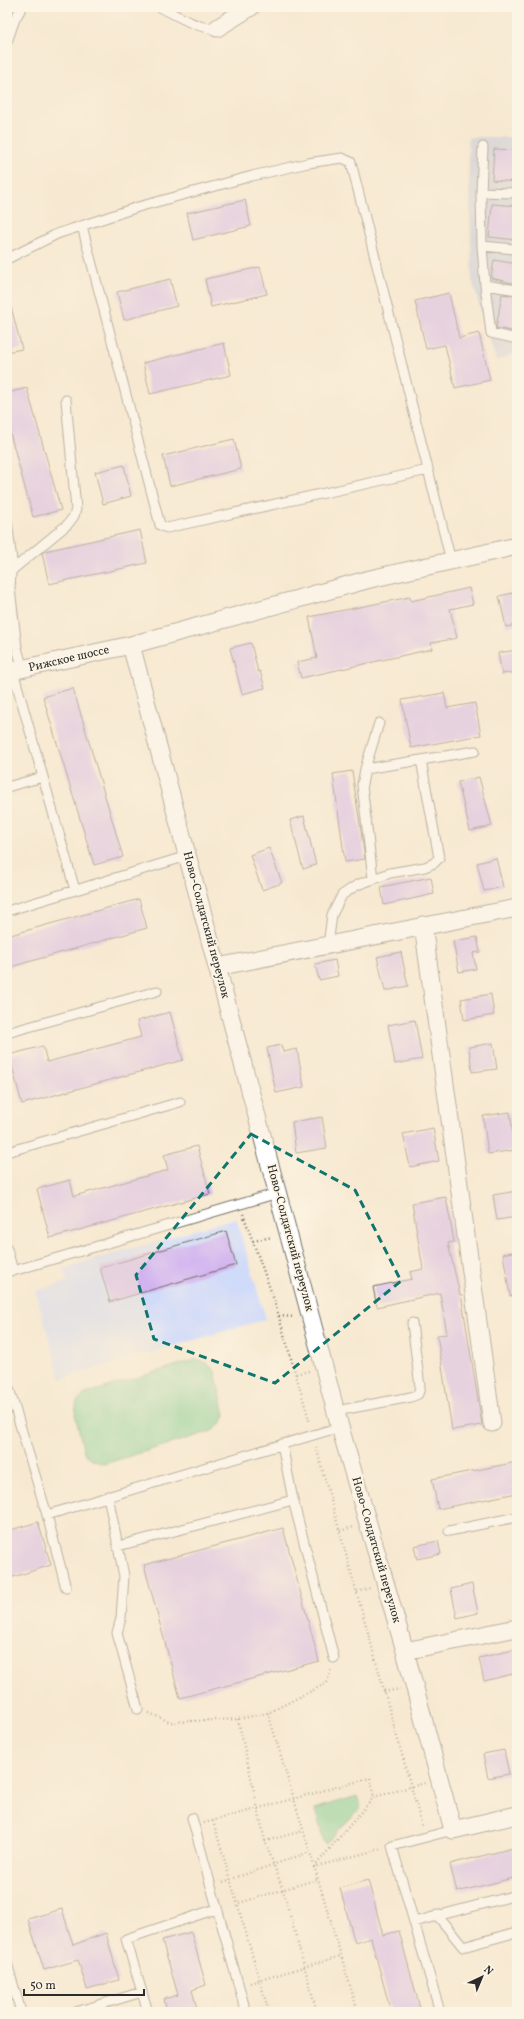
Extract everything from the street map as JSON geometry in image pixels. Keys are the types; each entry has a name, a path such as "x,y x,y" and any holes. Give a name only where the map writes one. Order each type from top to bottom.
{"street":[{"path":"217,28 251,7"},
{"name":"Рижское шоссе","path":"14,671 131,645 370,579 517,546"},
{"name":"Ново-Солдатский переулок","path":"131,645 338,1419 405,1651 453,1830"},
{"path":"217,968 423,925 517,908"},
{"path":"423,925 492,1423"},
{"path":"405,1651 517,1628"},
{"path":"453,1830 517,1816"}],"lane":[{"path":"7,42 15,19 22,7"},
{"path":"159,7 211,29 217,28"},
{"path":"483,147 481,192 482,246 485,285 492,333 517,339"},
{"path":"7,259 57,234 138,207 252,176 342,158 351,162 451,561"},
{"path":"481,192 517,193"},
{"path":"82,226 160,525 167,528 428,470"},
{"path":"482,246 515,249"},
{"path":"485,285 517,290"},
{"path":"11,571 68,524 74,516 76,509 66,400"},
{"path":"7,521 11,571 10,588 17,648 14,671 75,890"},
{"path":"7,648 17,648"},
{"path":"373,879 362,785 364,769 380,723"},
{"path":"364,769 475,751"},
{"path":"328,945 332,915 342,895 357,885 390,873 425,867 434,863 439,858 421,760"},
{"path":"7,788 43,777"},
{"path":"7,911 187,856"},
{"path":"7,1033 157,991"},
{"path":"7,1152 180,1102"},
{"path":"7,1249 13,1271 278,1193"},
{"path":"47,1515 313,1435 338,1419 418,1394 420,1387 412,1323"},
{"path":"8,1388 47,1515 66,1588"},
{"path":"282,1444 293,1500 334,1658"},
{"path":"108,1496 124,1576 121,1618 117,1633 138,1709"},
{"path":"118,1546 293,1500"},
{"path":"449,1531 517,1517"},
{"path":"192,1818 216,1909 246,2012"},
{"path":"440,2012 392,1846 453,1830"},
{"path":"414,1922 517,1895"},
{"path":"148,2012 126,1939 216,1909"},
{"path":"437,1915 463,1947 517,1932"},
{"path":"7,1963 21,2012"},
{"path":"76,2012 142,1992"}],"path":[{"path":"240,1205 273,1297 426,1838"},
{"path":"138,1709 170,1722 238,1719 268,1713 327,1683 334,1658"},
{"path":"268,1713 358,2012"},
{"path":"238,1719 265,1841 283,1890 317,2012"},
{"path":"269,2012 239,1903 213,1821 370,1778 374,1797"},
{"path":"314,1867 374,1797 411,1788 439,1779"},
{"path":"265,1841 304,1831"},
{"path":"314,1867 392,1846"},
{"path":"231,1879 310,1852"},
{"path":"239,1903 318,1879"},
{"path":"239,1986 341,1956"}],"highlighted area":[{"path":"251,1134 355,1190 401,1281 275,1383 154,1339 136,1275"}],"shaded area":[{"path":"468,137 517,137 517,362 514,354 496,361 472,280"},
{"path":"236,1218 266,1319 61,1379 35,1291 67,1282 64,1268"}],"green space":[{"path":"197,1359 208,1364 215,1371 225,1415 221,1424 212,1431 104,1464 92,1460 84,1452 75,1414 77,1401 85,1394"},
{"path":"357,1796 361,1807 325,1845 315,1809"}],"building":[{"path":"494,149 517,150 517,182 492,180"},
{"path":"245,200 251,226 193,240 187,213"},
{"path":"492,204 517,206 517,240 489,237"},
{"path":"494,260 517,264 517,284 491,278"},
{"path":"260,267 267,294 211,307 205,279"},
{"path":"170,279 177,306 124,320 117,292"},
{"path":"449,293 459,338 479,333 490,380 455,388 445,345 426,349 415,301"},
{"path":"502,294 517,296 517,332 496,328"},
{"path":"7,307 11,307 22,349 7,352"},
{"path":"224,343 231,375 150,394 143,363"},
{"path":"27,388 61,510 33,517 7,422 7,393"},
{"path":"234,439 241,469 170,486 163,456"},
{"path":"124,465 131,496 103,504 95,472"},
{"path":"140,530 147,563 49,584 42,553 45,551"},
{"path":"469,588 473,604 450,609 457,638 431,643 432,649 301,678 297,662 317,658 309,617 410,597 411,601"},
{"path":"517,592 517,625 506,627 499,596"},
{"path":"251,643 258,672 260,671 265,688 242,694 230,648"},
{"path":"517,650 517,672 502,674 498,653"},
{"path":"73,688 123,857 94,865 43,697"},
{"path":"444,693 447,708 475,703 481,735 411,748 402,700"},
{"path":"352,771 365,859 345,862 333,774"},
{"path":"479,777 492,826 470,831 458,782"},
{"path":"304,816 316,865 303,869 290,820"},
{"path":"269,848 282,883 262,890 250,855"},
{"path":"496,858 503,887 484,891 477,863"},
{"path":"431,877 434,894 384,905 381,887"},
{"path":"139,899 147,928 7,968 7,936"},
{"path":"477,937 480,952 473,953 476,969 459,972 453,941"},
{"path":"401,952 408,986 385,991 377,957"},
{"path":"335,960 338,976 319,980 315,964"},
{"path":"491,994 494,1015 464,1020 461,999"},
{"path":"170,1012 183,1060 22,1104 9,1055 43,1046 47,1062 141,1037 137,1021"},
{"path":"415,1020 422,1059 395,1064 388,1025"},
{"path":"493,1043 497,1069 472,1072 469,1047"},
{"path":"281,1045 283,1052 297,1049 304,1087 276,1093 267,1048"},
{"path":"510,1112 515,1150 488,1154 483,1116"},
{"path":"322,1117 327,1148 296,1153 292,1122"},
{"path":"433,1128 439,1161 410,1167 403,1134"},
{"path":"197,1146 210,1194 50,1238 37,1189 70,1180 74,1196 168,1170 164,1155"},
{"path":"517,1191 517,1217 497,1220 493,1195"},
{"path":"446,1197 454,1242 448,1243 460,1295 461,1294 482,1425 452,1430 437,1335 447,1334 440,1293 377,1307 373,1287 412,1279 410,1272 423,1269 412,1203"},
{"path":"226,1231 236,1265 110,1302 100,1268"},
{"path":"517,1251 517,1295 510,1296 503,1254"},
{"path":"517,1462 517,1493 438,1509 432,1479"},
{"path":"38,1522 51,1565 7,1579 7,1531"},
{"path":"283,1528 319,1661 180,1698 144,1565"},
{"path":"438,1541 441,1554 417,1559 414,1546"},
{"path":"472,1584 478,1613 457,1618 451,1589"},
{"path":"517,1649 517,1673 484,1681 479,1658"},
{"path":"504,1750 509,1774 488,1778 483,1754"},
{"path":"517,1847 517,1877 457,1892 450,1864"},
{"path":"368,1880 383,1935 399,1931 421,2012 391,2012 371,1938 355,1943 340,1888"},
{"path":"62,1909 73,1945 106,1933 119,1980 87,1989 78,1960 44,1970 28,1919"},
{"path":"191,1932 206,1985 192,1990 198,2012 167,2012 164,1999 178,1995 162,1940"}]}
